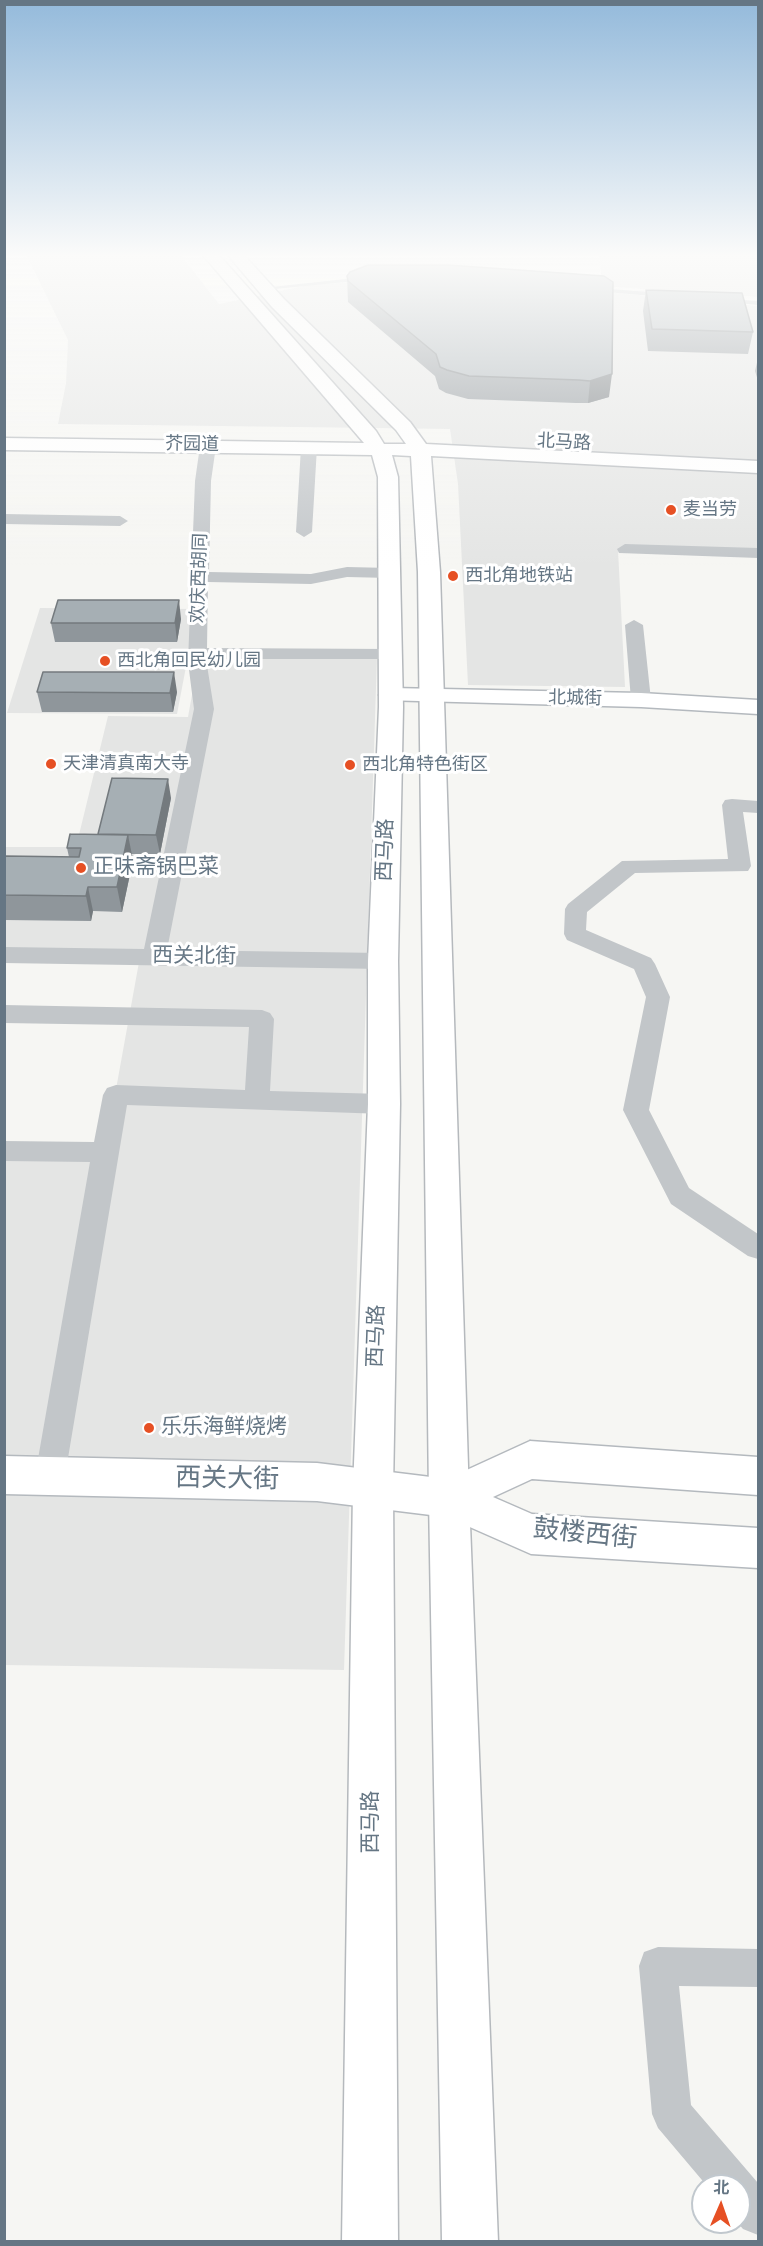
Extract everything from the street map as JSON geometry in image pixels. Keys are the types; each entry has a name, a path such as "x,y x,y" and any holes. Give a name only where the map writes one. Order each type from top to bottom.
{"main road":[{"path":"313,359 395,443"},
{"path":"324,359 395,443 427,524 449,1498 470,2241"},
{"name":"芥园道","path":"4,431 395,443"},
{"name":"芥园道","path":"4,444 309,447 395,443"},
{"name":"北马路","path":"395,443 759,452"},
{"name":"北马路","path":"395,443 759,467"},
{"name":"西马路","path":"370,2241 373,1489 384,1104 384,961 391,701 388,477 395,443"},
{"name":"北城街","path":"431,702 641,700 759,707"},
{"name":"北城街","path":"391,701 759,719"},
{"path":"449,1498 530,1461 759,1476"},
{"name":"西关大街","path":"4,1475 316,1482 449,1498"},
{"name":"鼓楼西街","path":"449,1498 531,1534 759,1548"}],"street":[{"name":"欢庆西胡同","path":"154,957 204,709 198,653 203,481 208,446"},
{"path":"304,531 309,447"},
{"path":"4,519 120,521"},
{"path":"626,549 759,553"},
{"path":"200,577 311,579 347,572 390,573"},
{"path":"634,625 641,700"},
{"path":"198,653 390,654"},
{"path":"759,807 732,806 740,866 630,866 576,909 575,934 643,964 658,997 636,1110 680,1196 759,1248"},
{"name":"西关北街","path":"4,955 384,961"},
{"path":"4,1014 262,1019 257,1100"},
{"path":"50,1476 116,1095 384,1104"},
{"path":"4,1150 105,1152"},
{"path":"724,2174 672,2114 658,1966 759,1968"}],"shaded area":[{"path":"67,359 758,359 758,556 618,550 625,687 468,685 458,484 450,429 58,424 66,383"},
{"name":"西北角回民幼儿园","path":"40,608 197,609 177,714 7,713"},
{"path":"199,656 377,657 344,1670 5,1665 5,1148 105,1150 141,951 5,949 5,847 76,847 108,716 188,717"}],"building":[{"path":"437,359 612,359 612,374 590,381 469,376 440,367"},
{"path":"58,600 179,600 175,623 51,623"},
{"path":"43,672 174,672 170,693 37,692"},
{"path":"112,778 168,779 156,835 98,834"},
{"path":"70,834 128,835 117,887 88,887 86,896 4,895 4,856 79,857 81,848 67,848"}],"place":[{"name":"麦当劳","path":"671,510"},
{"name":"西北角地铁站","path":"453,576"},
{"name":"西北角回民幼儿园","path":"105,661"},
{"name":"天津清真南大寺","path":"51,764"},
{"name":"西北角特色街区","path":"350,765"},
{"name":"正味斋锅巴菜","path":"81,868"},
{"name":"乐乐海鲜烧烤","path":"149,1428"}]}
